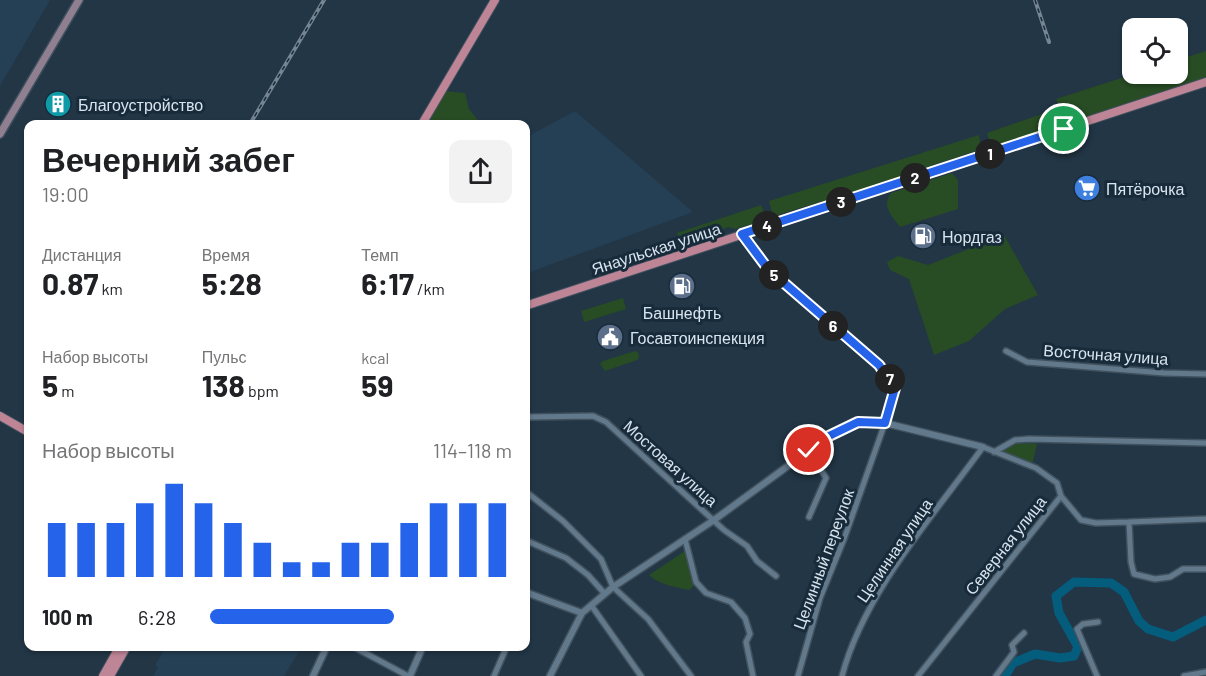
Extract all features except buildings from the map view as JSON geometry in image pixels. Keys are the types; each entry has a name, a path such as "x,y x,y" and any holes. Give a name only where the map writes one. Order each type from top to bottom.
{"main road":[{"path":"0,134 79,0"},
{"path":"424,120 495,0"},
{"name":"Янаульская улица","path":"530,304 1206,82"},
{"path":"0,416 24,430"},
{"path":"103,676 117,651"},
{"path":"110,676 124,651"}],"street":[{"path":"742,234 768,269 870,357 890,379 895,388 885,423"},
{"name":"Восточная улица","path":"1006,351 1027,362 1164,373 1206,374"},
{"name":"Мостовая улица","path":"530,417 593,417 606,422 714,520 747,546 757,561 776,576"},
{"path":"550,676 582,613 591,605 613,587 714,520 829,436 858,422 885,423 983,447 1035,468 1057,483 1061,496"},
{"name":"Целинный переулок","path":"798,676 820,598 844,539 885,423"},
{"path":"994,452 1015,440 1029,439 1206,442"},
{"name":"Целинная улица","path":"842,676 846,660 874,598 983,447"},
{"path":"809,450 826,478 810,517"},
{"path":"530,495 562,521 601,559 613,587 648,619 691,676"},
{"name":"Северная улица","path":"918,676 1061,496 1081,519 1096,523 1206,519"},
{"path":"1129,522 1131,562 1134,574 1155,579 1170,577 1183,569 1206,569"},
{"path":"685,539 696,582 706,593 731,602 745,618 750,634 746,642 753,676"},
{"path":"530,542 566,558 588,575 605,594"},
{"path":"530,594 582,613"},
{"path":"591,605 641,676"},
{"path":"1097,676 1077,629 1083,624 1098,622"},
{"path":"996,676 1014,652 1012,645 1024,633"},
{"path":"313,676 325,651"},
{"path":"362,651 409,676 421,651"},
{"path":"494,676 505,651"},
{"path":"1184,676 1206,672"}],"shaded area":[{"path":"0,0 50,0 0,86"},
{"path":"575,111 693,212 530,272 530,135"},
{"path":"164,651 300,651 284,676 153,676 158,667 155,665"}],"green space":[{"path":"1206,51 1206,79 1066,124 1056,99 1122,78 1122,84 1188,84 1188,57"},
{"path":"444,91 465,93 469,109 478,120 427,120"},
{"path":"1053,110 1059,129 993,151 987,133"},
{"path":"979,135 981,149 873,186 777,215 772,213 769,201"},
{"path":"952,173 958,180 958,209 900,227 887,207 891,193"},
{"path":"761,205 765,215 762,221 735,229 728,227 693,243 680,243 677,233"},
{"path":"1004,235 1038,295 1005,309 969,341 934,355 909,279 890,270 887,262 898,256 928,265"},
{"path":"623,298 626,309 584,322 581,311"},
{"path":"638,352 637,360 605,371 600,364 603,361"},
{"path":"1018,443 1037,444 1032,465 999,452"},
{"path":"685,551 695,585 689,590 673,587 649,575"}],"waterway":[{"path":"1005,676 1013,663 1035,654 1060,658 1074,656 1078,647 1059,613 1056,596 1074,582 1111,583 1124,592 1139,621 1148,629 1173,637 1206,620"}],"railway":[{"path":"252,120 324,0"},
{"path":"1035,0 1049,42"}],"place":[{"name":"Благоустройство","path":"58,104"},
{"name":"Пятёрочка","path":"1087,188"},
{"name":"Нордгаз","path":"923,236"},
{"name":"Башнефть","path":"682,286"},
{"name":"Госавтоинспекция","path":"610,337"}],"route":[{"path":"809,450 829,436 858,422 885,423 895,388 879,365 768,269 742,234 1064,129"}]}
